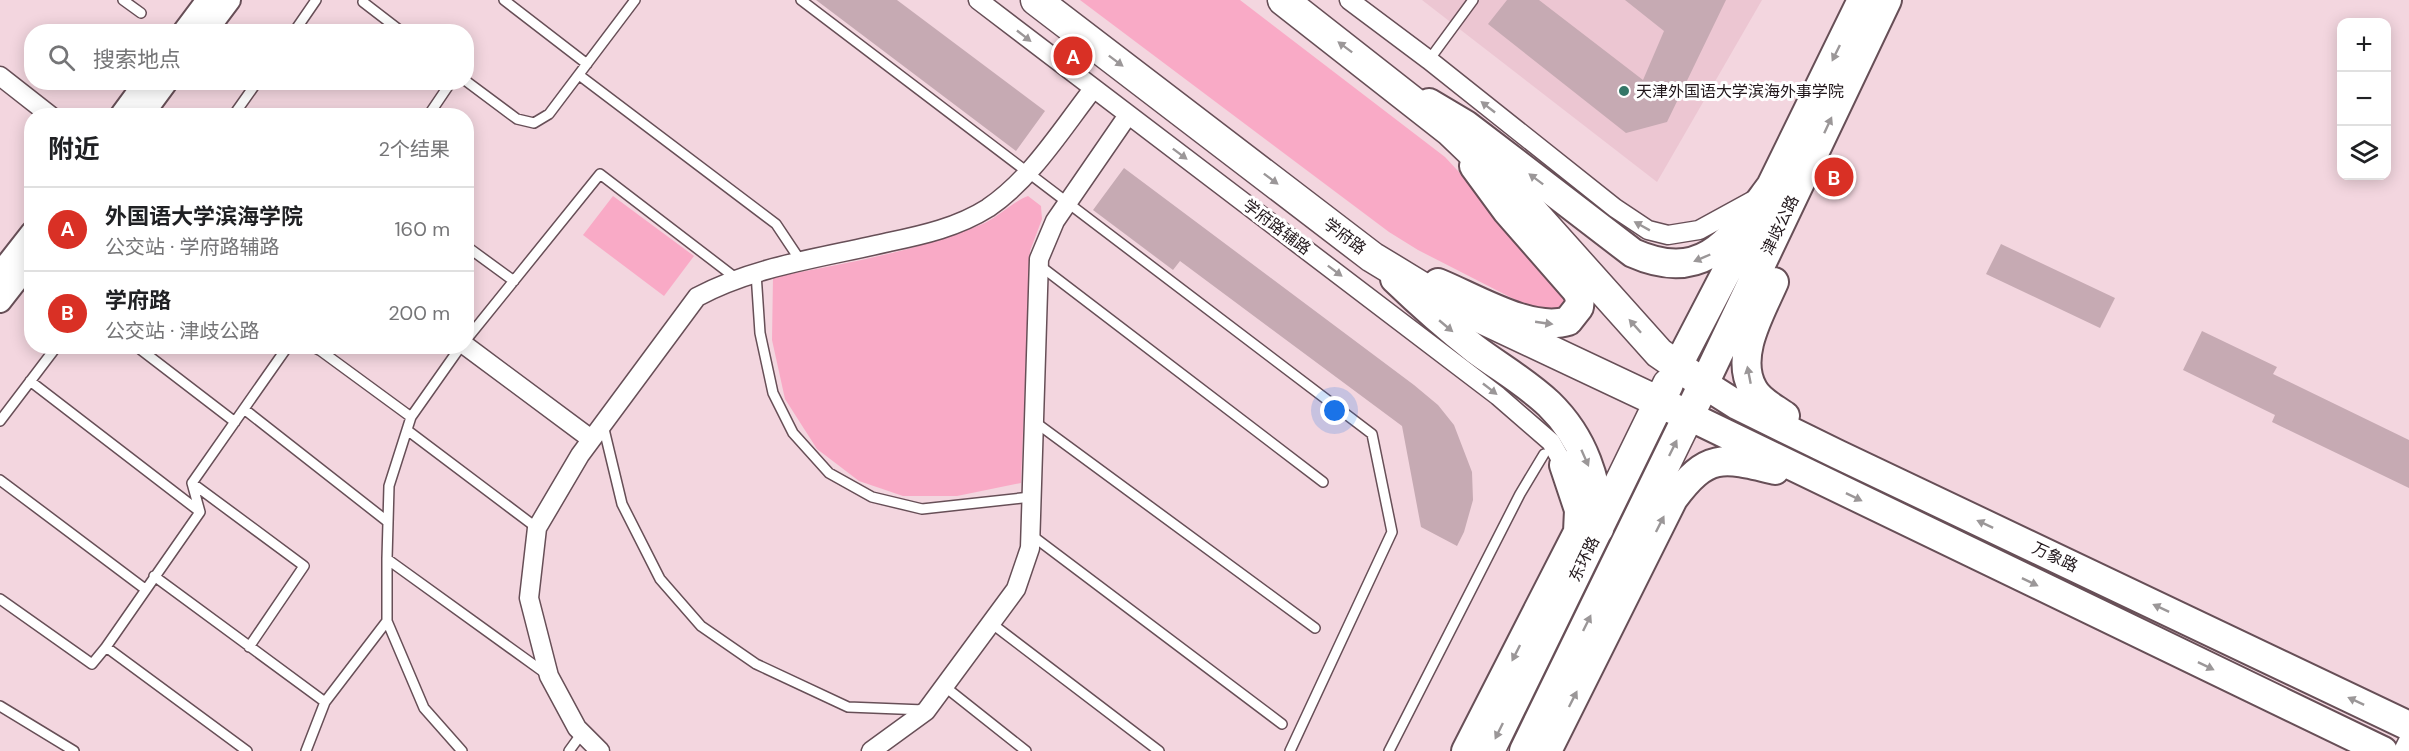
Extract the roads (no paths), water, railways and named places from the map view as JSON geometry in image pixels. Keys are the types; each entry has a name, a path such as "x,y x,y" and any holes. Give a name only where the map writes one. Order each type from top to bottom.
{"highway":[{"name":"学府路","path":"1036,0 1372,257 1464,310 1660,400 1689,416"},
{"path":"1283,0 1450,131 1505,182 1646,338 1677,367 1704,384"},
{"name":"东环路","path":"1489,751 1677,367"},
{"name":"东环路","path":"1525,751 1704,384"}],"main road":[{"name":"津歧公路","path":"1704,384 1862,0"},
{"name":"津歧公路","path":"1677,367 1782,192 1887,0"},
{"path":"1391,83 1466,124 1633,253 1663,264 1689,263 1709,256 1782,192"},
{"path":"1372,257 1517,317 1547,324 1560,324 1575,315 1580,297 1576,290 1507,211 1450,131"},
{"path":"1782,192 1783,255 1749,342 1747,372 1753,389 1763,401 1811,432 1838,454"},
{"path":"1372,257 1446,326 1536,394 1565,422 1578,442 1592,473 1598,495 1599,529"},
{"name":"万象路","path":"1704,384 1737,405 1838,454 2409,726"},
{"name":"万象路","path":"1689,416 2384,751"},
{"path":"1466,751 1578,532 1579,510 1554,460"},
{"path":"1547,751 1673,500 1688,479 1707,464 1730,461 1818,480"}],"street":[{"path":"190,24 208,0"},
{"path":"211,24 229,0"},
{"name":"学府路辅路","path":"978,0 1498,396 1551,442 1554,460"},
{"path":"1349,0 1648,230 1668,235 1699,230 1782,192"},
{"path":"0,76 41,108"},
{"path":"600,751 577,728 549,675 529,598 537,528 591,439 697,297 723,283 756,273 941,230 988,208 1029,173 1093,89"},
{"path":"127,108 140,90"},
{"path":"151,108 161,90"},
{"path":"871,751 926,711 1016,589 1030,548 1039,259 1055,222 1128,115"},
{"path":"0,274 24,243"},
{"path":"0,301 24,270"},
{"path":"474,352 591,439"},
{"path":"2403,751 2409,739"}],"lane":[{"path":"123,0 141,13"},
{"path":"300,24 316,0"},
{"path":"504,0 587,64"},
{"path":"474,87 517,119 534,123 549,114 635,0"},
{"path":"801,0 1372,434 1392,532 1290,751"},
{"path":"1429,60 1473,0"},
{"path":"363,1 392,24"},
{"path":"579,75 776,224 802,263"},
{"path":"239,108 251,90"},
{"path":"434,108 446,90"},
{"path":"474,329 600,174 737,279"},
{"path":"474,252 514,281"},
{"path":"1039,265 1323,482"},
{"path":"756,273 760,333 773,393 793,433 829,473 873,497 922,509 1031,497"},
{"path":"0,421 51,354"},
{"path":"146,354 235,422"},
{"path":"192,483 282,354"},
{"path":"325,354 411,417"},
{"path":"455,354 411,417 389,486 387,621 424,708 462,751"},
{"path":"30,381 200,512"},
{"path":"244,409 388,522"},
{"path":"1033,420 1315,628"},
{"path":"603,423 622,504 660,579 701,626 756,664 848,707 926,711"},
{"path":"407,430 537,528"},
{"path":"1389,751 1520,494 1554,460"},
{"path":"0,480 145,589"},
{"path":"192,483 200,512"},
{"path":"192,483 303,566 249,646"},
{"path":"0,599 92,664 200,512"},
{"path":"1030,534 1282,724"},
{"path":"387,559 549,675"},
{"path":"154,576 325,702"},
{"path":"306,751 325,702 387,621"},
{"path":"991,623 1159,751"},
{"path":"106,647 247,751"},
{"path":"944,686 1026,751"},
{"path":"0,706 74,751"},
{"path":"569,751 582,733"}],"place":[{"name":"外国语大学滨海学院","path":"1073,56"},
{"name":"天津外国语大学滨海外事学院","path":"1624,91"},
{"name":"学府路","path":"1834,177"}]}
